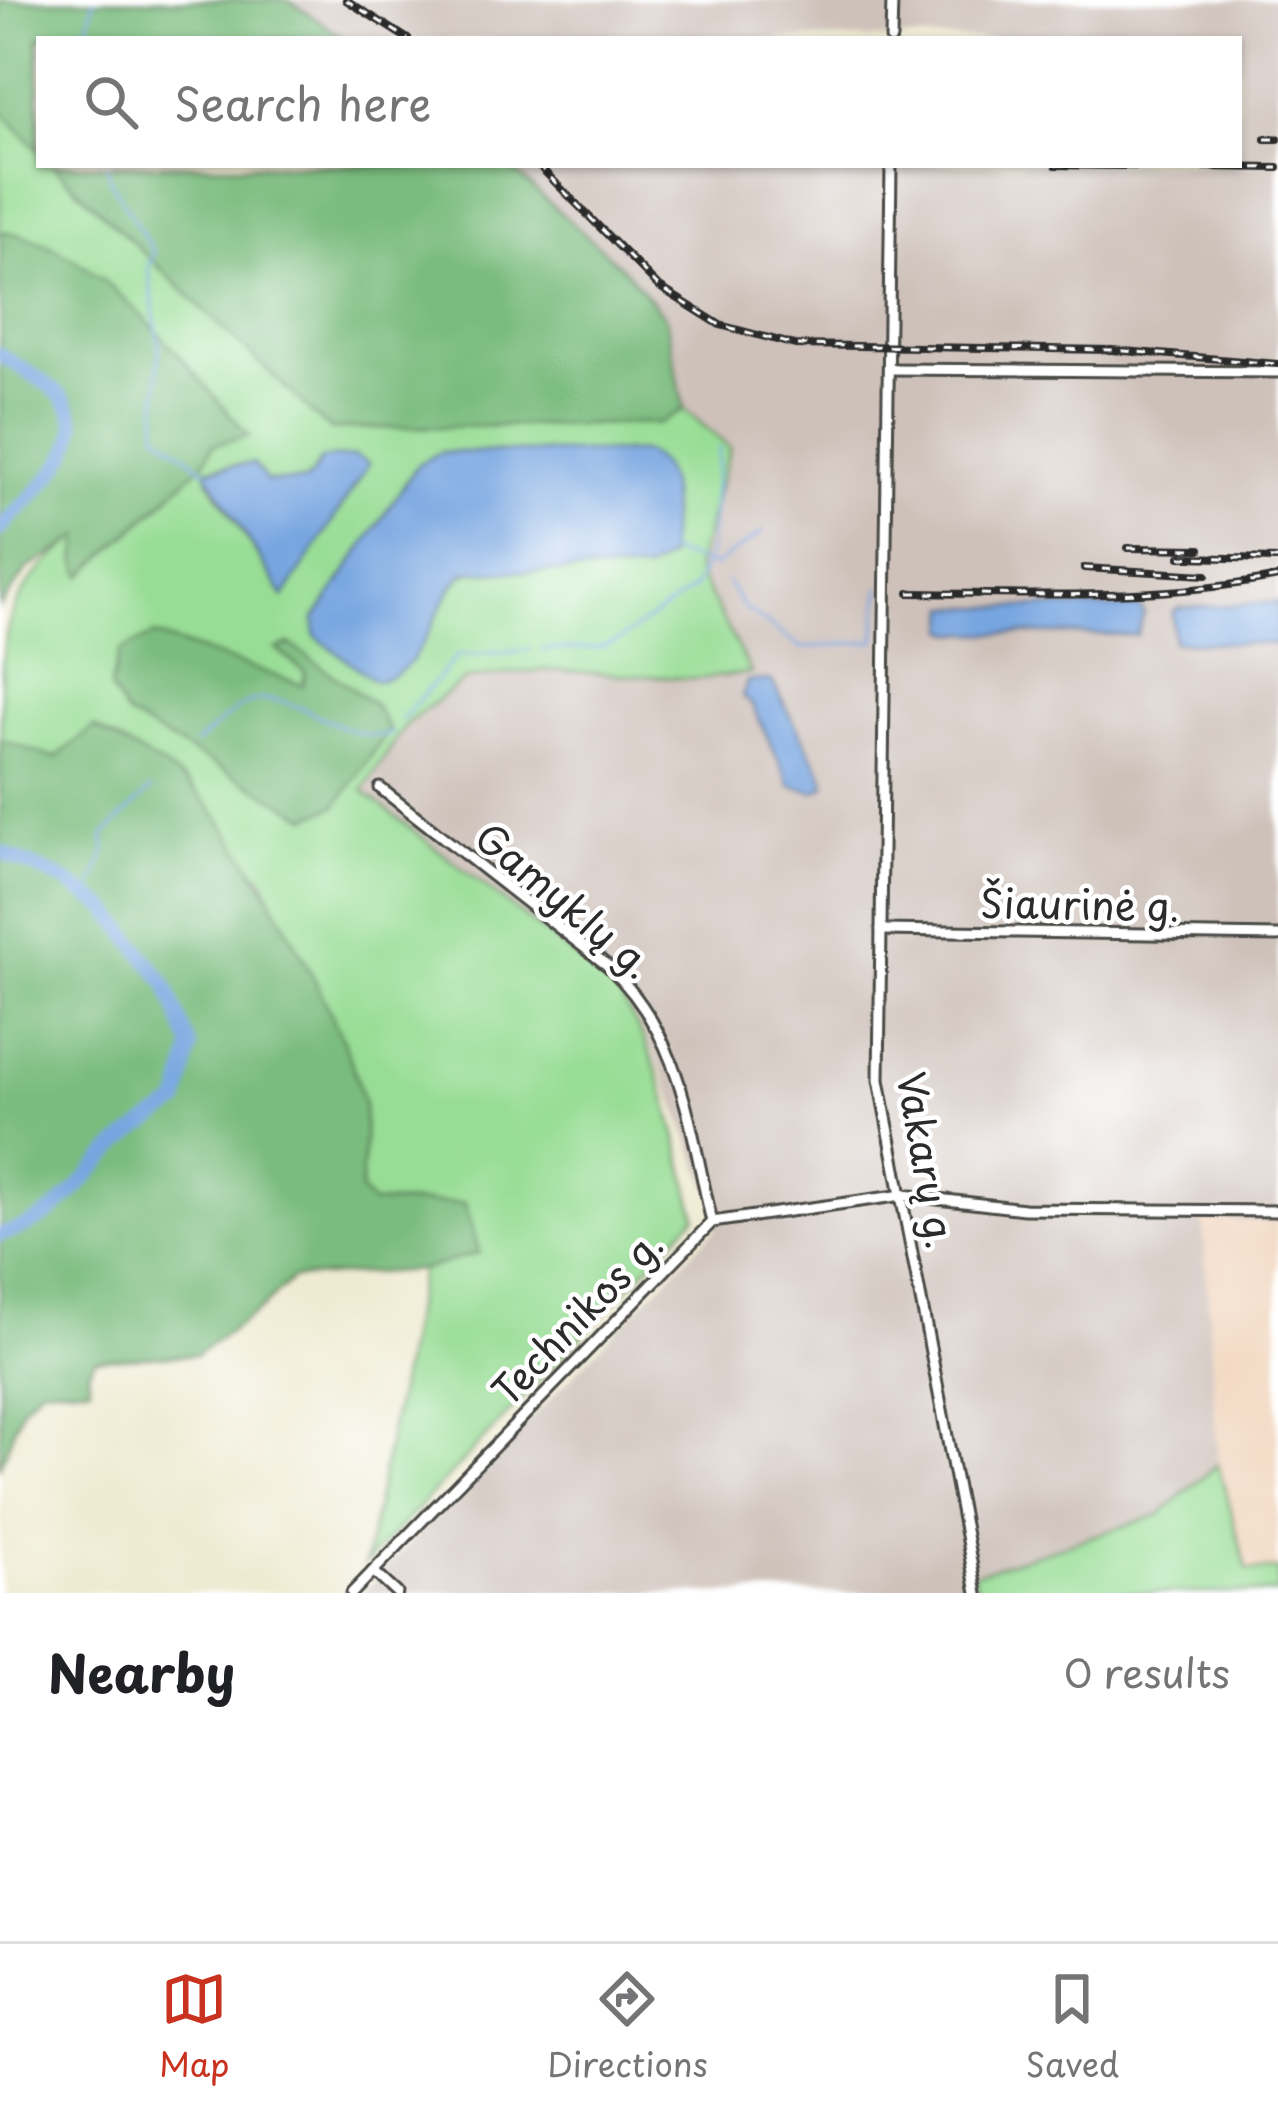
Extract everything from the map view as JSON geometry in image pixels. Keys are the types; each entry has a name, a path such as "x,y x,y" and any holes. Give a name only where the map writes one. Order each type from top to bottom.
{"street":[{"path":"892,0 892,36"},
{"name":"Vakarų g.","path":"890,168 879,1080 977,1593"},
{"path":"889,369 1278,372"},
{"name":"Gamyklų g.","path":"380,788 608,966 637,995 660,1029 677,1071 712,1222"},
{"name":"Šiaurinė g.","path":"881,930 1278,936"},
{"name":"Technikos g.","path":"352,1593 712,1222 903,1195 1024,1209 1278,1211"},
{"path":"373,1571 397,1593"}],"shaded area":[{"path":"288,0 1278,0 1278,1222 1203,1220 1218,1464 1159,1515 974,1574 977,1593 361,1593 716,1228 718,1210 655,1056 636,1018 610,984 362,791 406,724 466,679 545,670 667,678 750,673 696,569 730,447 684,409 665,318 626,271 510,168 1242,168 1242,36 342,36"},
{"path":"1203,1220 1278,1222 1278,1570 1248,1570 1218,1464"}],"green space":[{"path":"0,0 288,0 342,36 36,36 36,148 0,110"},
{"path":"0,110 36,148 36,168 55,168 329,429 659,423 684,409 730,448 696,569 751,673 697,679 545,670 466,679 406,724 363,791 610,984 655,1066 696,1216 365,1564 421,1270 479,1252 465,1203 371,1203 361,1191 364,1106 329,1009 284,929 262,876 55,758 1,741 5,644 10,620 34,577 81,535 83,575 166,500 213,445 248,436 7,232 0,233","holes":["441,452 643,452 647,571 481,569 460,579 439,610 315,636 315,619 418,464","355,456 369,464 284,597 208,479 208,468 253,463 267,481 304,481 321,459","155,635 304,686 305,672 388,731 336,806 308,817 284,802"]},
{"path":"55,168 510,168 626,271 666,318 684,409 660,423 329,429"},
{"path":"0,233 41,242 108,285 170,345 249,436 213,445 204,463 82,576 76,561 80,536 28,569 0,607"},
{"path":"154,635 303,685 305,672 276,649 290,644 375,705 389,730 336,806 308,817 127,716 110,688 120,651"},
{"path":"94,727 189,785 211,808 265,889 319,989 357,1078 365,1118 361,1191 371,1203 465,1203 479,1253 421,1270 293,1278 262,1308 196,1355 95,1359 88,1371 90,1387 41,1387 22,1407 0,1468 0,739 55,758"},
{"path":"1218,1464 1247,1570 1278,1570 1278,1593 977,1593 973,1574 1159,1515"}],"water":[{"path":"441,452 643,452 664,469 668,482 669,557 647,571 465,572 418,652 393,676 375,681 315,636 315,619 418,464"},
{"path":"355,456 369,464 284,597 205,470 253,463 267,481 304,481 321,459"},
{"path":"1278,602 1278,644 1173,642 1173,612 1179,608"},
{"path":"949,607 1140,607 1144,613 1137,635 954,633 947,629"},
{"path":"771,680 823,775 825,786 815,792 791,786 752,705 742,697 747,681"}],"waterway":[{"path":"86,36 94,0"},
{"path":"108,168 111,182 154,253 148,266 159,347 157,433 205,470"},
{"path":"0,354 56,391 70,410 74,428 60,465 0,530"},
{"path":"542,650 598,648 618,641 694,588 709,555 719,448"},
{"path":"669,552 714,566 763,532"},
{"path":"727,582 743,607 802,648 875,641 880,588"},
{"path":"402,719 457,656 530,650"},
{"path":"195,744 241,707 266,699 302,708 357,732 392,733"},
{"path":"88,897 106,851 103,836 151,789"},
{"path":"0,852 62,879 108,909 166,984 191,1048 179,1103 118,1146 50,1213 0,1235"}],"railway":[{"path":"346,0 403,36"},
{"path":"1265,139 1278,139"},
{"path":"541,168 658,286 720,325 795,345 1112,350 1278,364"},
{"path":"1242,168 1278,168"},
{"path":"1128,548 1200,549"},
{"path":"1180,557 1278,559"},
{"path":"1084,568 1206,575"},
{"path":"909,593 1140,593 1278,577"}]}
